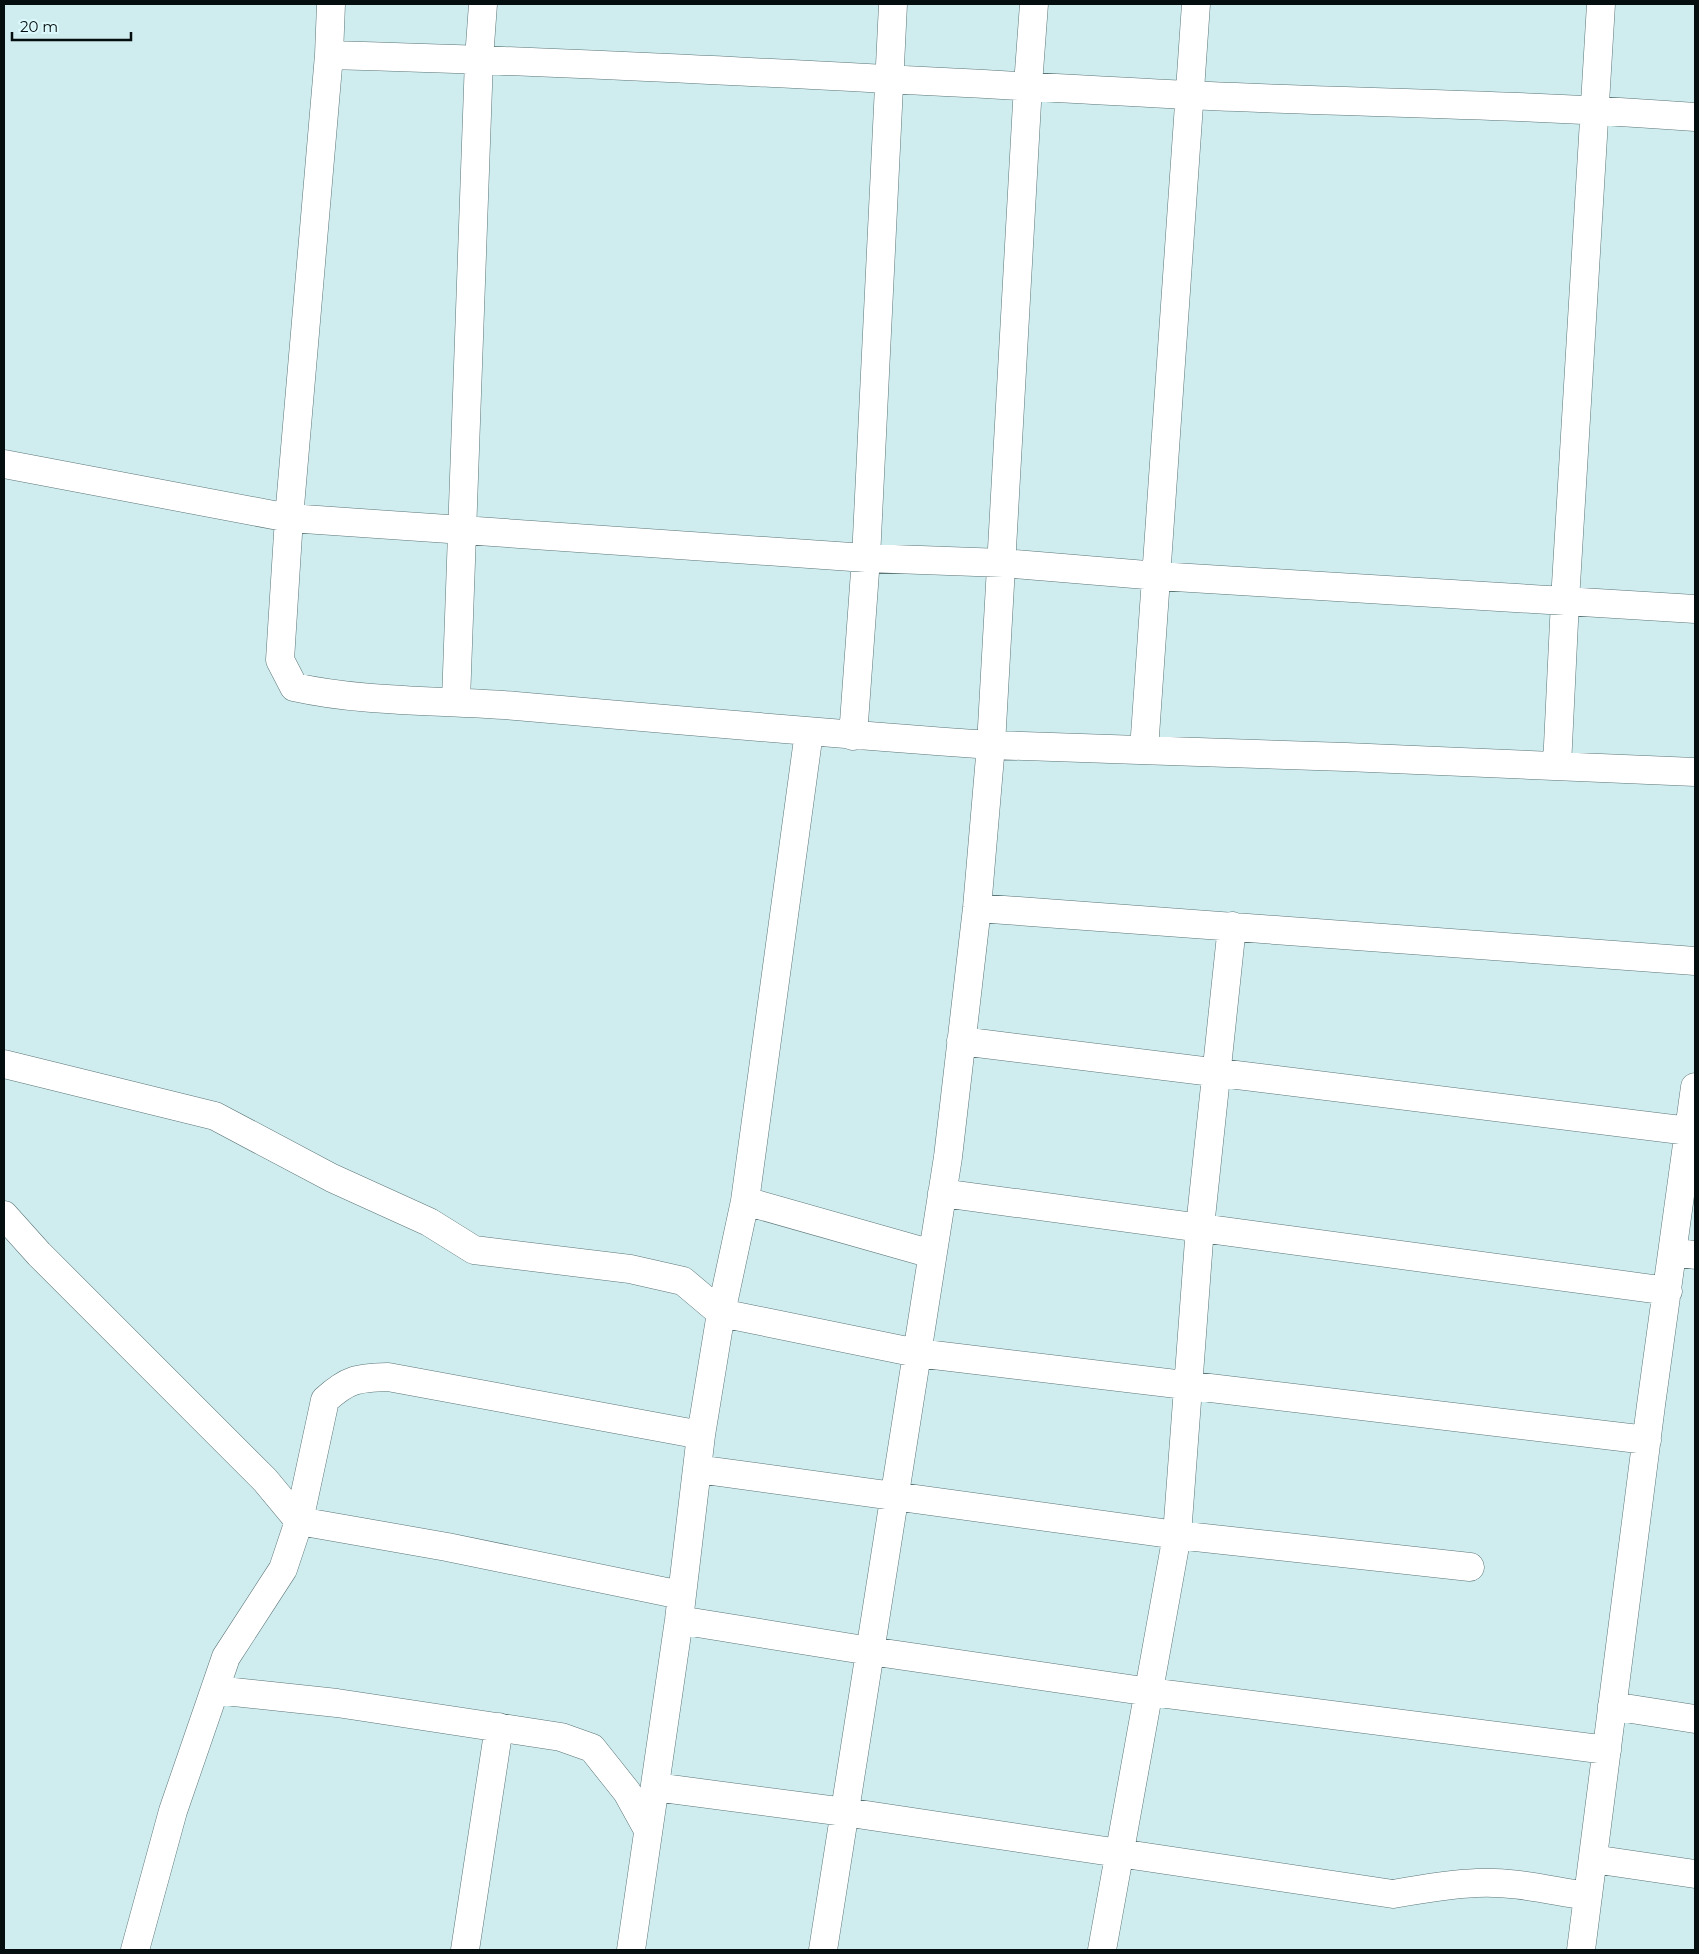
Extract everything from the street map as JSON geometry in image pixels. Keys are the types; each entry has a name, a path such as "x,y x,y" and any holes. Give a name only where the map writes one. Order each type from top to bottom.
{"street":[{"path":"330,4 329,55 289,518 280,660 294,687 330,695 456,701 853,736 991,745 1695,772"},
{"path":"456,701 479,59 483,4"},
{"path":"853,736 866,558 893,4"},
{"path":"822,1950 942,1193 977,908 991,745 1003,563 1034,4"},
{"path":"1144,750 1158,576 1196,4"},
{"path":"1557,766 1565,601 1601,4"},
{"path":"329,55 479,59 1190,95 1594,109 1695,117"},
{"path":"4,464 289,518 866,558 1003,563 1158,576 1695,609"},
{"path":"632,1950 680,1607 701,1435 721,1313 745,1201 809,732"},
{"path":"977,908 1695,961"},
{"path":"1102,1950 1177,1535 1200,1227 1218,1073 1232,926"},
{"path":"961,1041 1690,1131"},
{"path":"4,1064 215,1116 332,1178 428,1222 474,1250 630,1269 683,1281 721,1313 917,1353 1647,1440"},
{"path":"1581,1950 1668,1290 1684,1254 1690,1131 1695,1087"},
{"path":"942,1193 1668,1290"},
{"path":"745,1201 932,1254"},
{"path":"4,1215 86,1301 265,1480 299,1521 447,1547 680,1607 870,1651 1150,1692 1607,1750"},
{"path":"135,1950 173,1810 226,1657 283,1569 299,1521 325,1400 337,1389 358,1378 388,1377 701,1435"},
{"path":"697,1469 894,1498 1177,1535 1470,1567"},
{"path":"215,1690 337,1703 561,1737 592,1748 627,1792 648,1830"},
{"path":"1612,1706 1695,1719"},
{"path":"465,1950 500,1727"},
{"path":"655,1787 844,1812 1393,1894 1479,1882 1588,1896"},
{"path":"1593,1859 1695,1874"}]}
